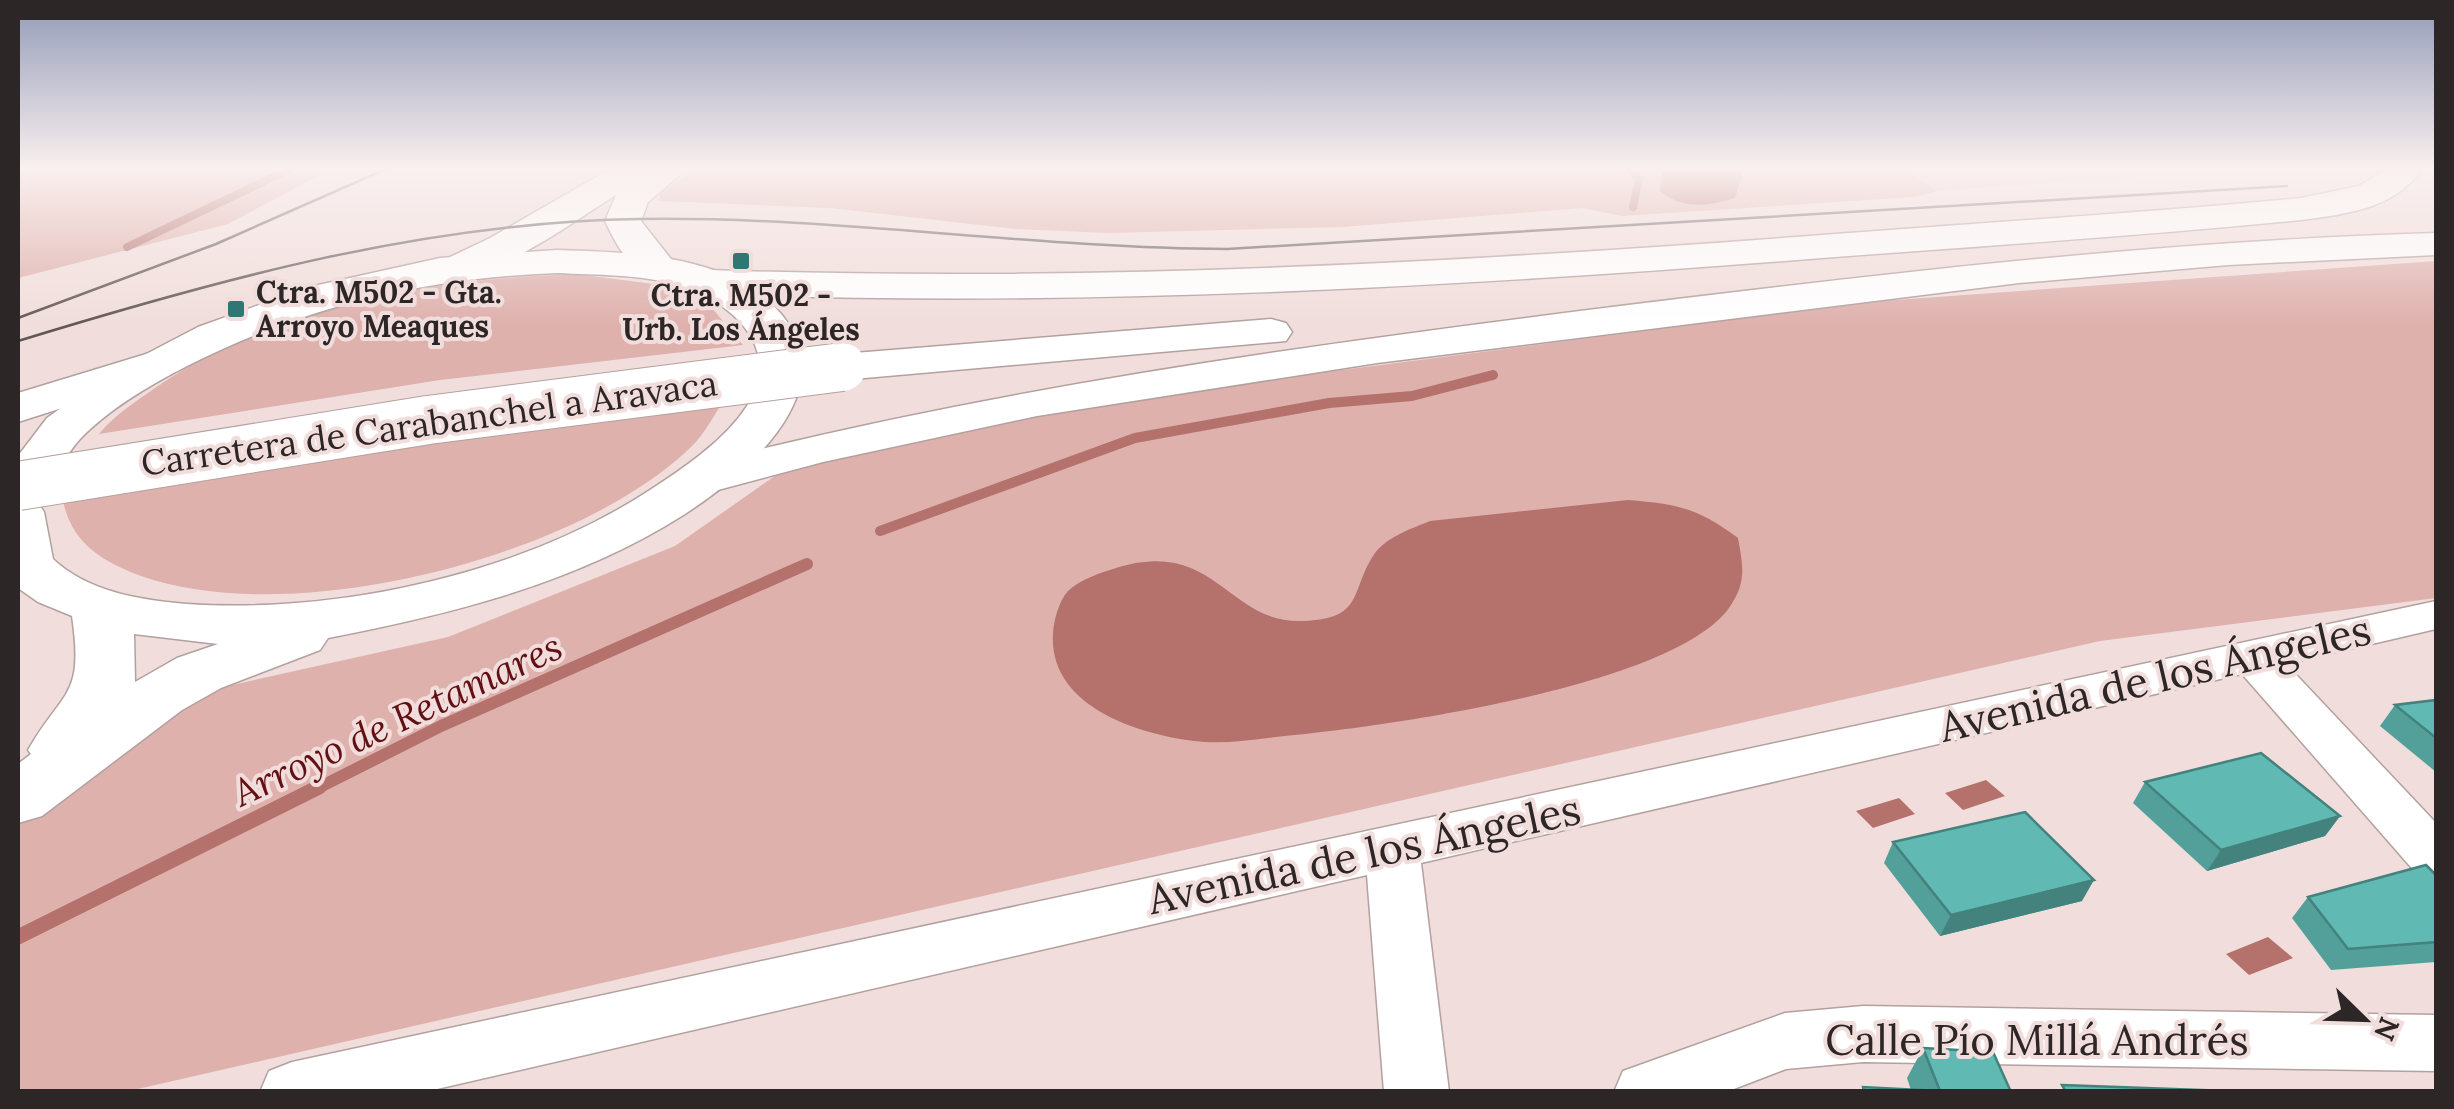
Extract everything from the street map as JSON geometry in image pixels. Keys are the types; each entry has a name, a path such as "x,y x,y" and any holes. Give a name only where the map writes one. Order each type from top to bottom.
{"main road":[{"path":"460,268 546,221"},
{"path":"623,221 633,240 658,268"},
{"path":"18,408 156,364 261,317 328,295 460,268 566,260 658,268 710,282 829,288 989,289 1342,278 2153,221"},
{"path":"842,357 1952,278 2186,256 2436,244"},
{"path":"842,357 1810,247"},
{"path":"703,479 906,426 1314,357 1952,278"},
{"path":"21,547 55,589 100,608 190,623 260,624 358,614 443,596 525,571 626,528 703,479 756,428 781,380 779,339 754,306 710,282"},
{"name":"Carretera de Carabanchel a Aravaca","path":"18,460 270,417 668,364 842,357"},
{"name":"Carretera de Carabanchel a Aravaca","path":"18,486 250,444 660,387 842,357"},
{"path":"18,495 64,428 156,364"},
{"path":"18,796 90,717 106,684 109,656 100,608"},
{"path":"18,796 160,694 199,674 358,614"}],"street":[{"name":"Avenida de los Ángeles","path":"292,1092 2436,615"},
{"path":"2252,656 2436,858"},
{"path":"1392,848 1417,1092"},
{"name":"Calle Pío Millá Andrés","path":"1646,1092 1785,1041 1864,1034 2436,1043"}],"shaded area":[{"path":"18,221 234,221 228,224 18,278"},
{"path":"942,221 1422,221 1343,227 1109,233"},
{"path":"2436,261 2436,598 2100,641 129,1091 18,1091 18,819 187,695 448,637 675,546 779,473 1056,407 1867,302"},
{"path":"576,274 654,284 712,308 743,345 440,380 99,434 134,403 205,358 305,315 412,290"},
{"path":"726,397 705,430 676,461 624,497 574,524 454,567 322,592 257,594 196,589 141,576 100,556 79,537 62,496"},
{"path":"1628,500 1686,509 1738,538 1741,582 1729,608 1697,636 1649,660 1589,681 1522,698 1387,723 1205,742 1147,731 1100,712 1065,680 1055,658 1053,633 1065,595 1085,580 1116,568 1150,562 1177,564 1199,572 1256,610 1277,618 1323,619 1346,609 1373,556 1384,544 1430,521"},
{"path":"1986,780 2005,796 1963,810 1945,793"},
{"path":"1899,798 1915,814 1873,828 1856,811"},
{"path":"2268,937 2293,958 2249,975 2226,954"}],"building":[{"path":"2436,700 2436,738 2395,705"},
{"path":"2261,753 2340,816 2221,850 2145,782"},
{"path":"2025,812 2094,880 1951,915 1893,842"},
{"path":"2426,865 2436,875 2436,942 2348,949 2308,897"},
{"path":"1923,1048 1993,1052 2011,1092 1864,1092 1863,1087 1940,1091"},
{"path":"2062,1085 2258,1092 2066,1092"}],"waterway":[{"path":"127,247 182,221"},
{"name":"Arroyo de Retamares","path":"880,531 1135,438 1329,403 1412,396 1493,375"},
{"name":"Arroyo de Retamares","path":"314,790 441,726 807,564"},
{"name":"Arroyo de Retamares","path":"18,937 319,787"}],"tram line":[{"path":"18,318 269,221"},
{"path":"18,341 170,296 324,258 481,231 604,221"},
{"path":"755,221 1227,249 1702,221"}],"place":[{"name":"Ctra. M502 - Urb. Los Ángeles","path":"741,261"},
{"name":"Ctra. M502 - Gta. Arroyo Meaques","path":"236,309"}]}
